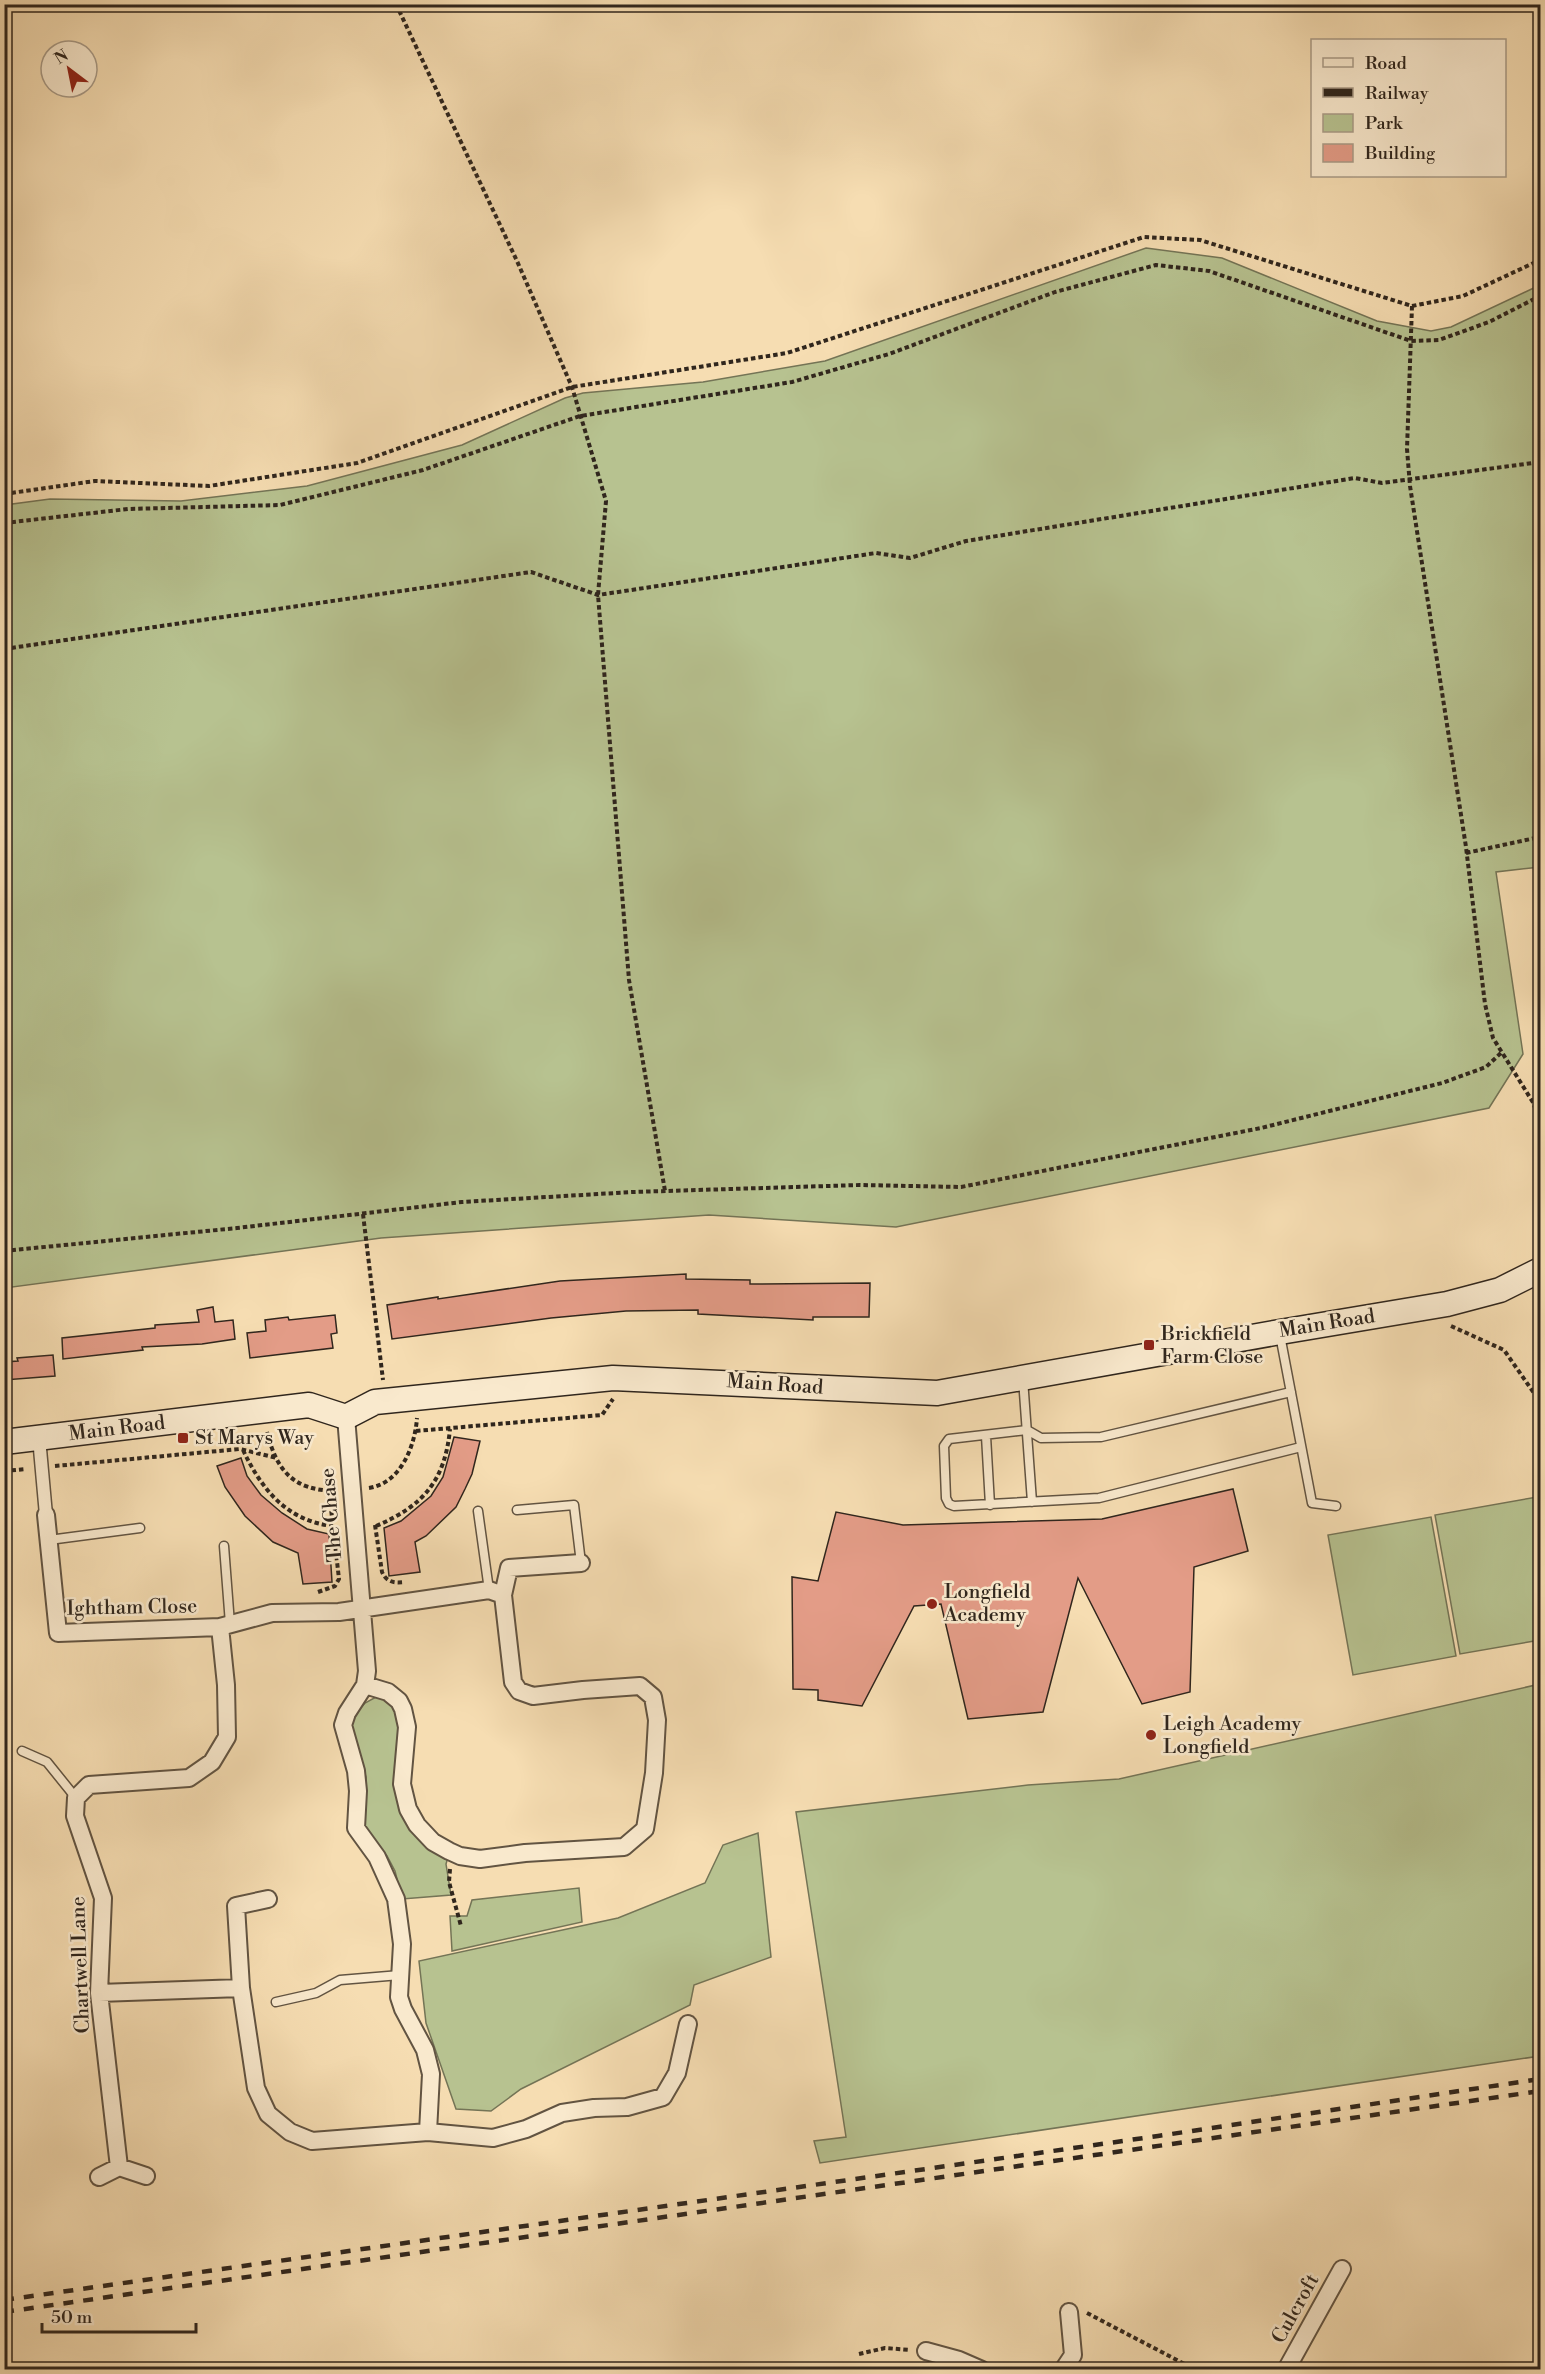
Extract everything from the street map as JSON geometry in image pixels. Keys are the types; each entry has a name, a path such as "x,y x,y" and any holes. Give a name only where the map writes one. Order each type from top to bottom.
{"main road":[{"name":"Main Road","path":"4,1442 309,1405 346,1417 375,1402 613,1378 937,1393 1426,1308 1500,1290 1540,1270"}],"street":[{"name":"The Chase","path":"346,1417 367,1665 365,1685"},
{"name":"Ightham Close","path":"39,1438 58,1633 225,1626"},
{"path":"429,2132 431,2070 421,2042 400,2002 402,1944 396,1899 377,1857 356,1828 358,1783 355,1765 343,1728 347,1713 365,1685 388,1692 402,1706 407,1727 402,1774 406,1802 420,1830 433,1842 449,1851 460,1856 480,1859 525,1853 624,1848 645,1829 654,1773 657,1720 653,1697 640,1686 533,1696 519,1691 513,1682 496,1592 509,1568 581,1563"},
{"path":"76,1798 89,1785 189,1778 212,1762 226,1737 225,1626 272,1613 321,1613 496,1592"},
{"name":"Chartwell Lane","path":"76,1798 75,1816 103,1898 99,1993 118,2167"},
{"path":"268,1899 236,1906 241,1988 256,2088 268,2114 290,2132 312,2141 429,2132 493,2138 526,2129 562,2113 594,2108 627,2107 663,2097 677,2073 688,2024"},
{"path":"99,1993 241,1988"},
{"path":"99,2177 118,2167 146,2176"},
{"name":"Culcroft","path":"1286,2370 1342,2270"},
{"path":"1063,2370 1073,2355 1069,2312"},
{"path":"926,2351 959,2360 982,2370"}],"lane":[{"path":"1280,1332 1312,1503 1336,1506"},
{"path":"1023,1379 1032,1502"},
{"path":"1291,1392 1101,1437 1041,1438 1028,1430 949,1438 945,1442 946,1498 949,1504 954,1506 1099,1498 1300,1447"},
{"path":"986,1436 990,1505"},
{"path":"517,1510 574,1505 581,1563"},
{"path":"478,1511 496,1592"},
{"path":"49,1540 140,1528"},
{"path":"224,1546 225,1626"},
{"path":"22,1751 47,1762 76,1798"},
{"path":"276,2002 316,1993 340,1980 400,1975"}],"path":[{"path":"396,4 502,230 572,387 606,501 598,595 629,980 665,1191"},
{"path":"4,494 95,481 209,486 357,464 572,387 787,353 1144,237 1200,240 1412,306 1463,296 1540,260"},
{"path":"4,523 128,509 280,506 423,470 580,416 792,382 889,354 1055,292 1156,265 1209,271 1411,341 1439,340 1489,322 1540,296"},
{"path":"1412,306 1407,449 1410,480 1466,853 1485,1004 1493,1038 1534,1104 1540,1129"},
{"path":"4,648 531,572 598,595 876,553 910,558 966,541 1355,478 1382,483 1540,462"},
{"path":"1466,853 1540,837"},
{"path":"4,1251 462,1202 665,1191 860,1185 961,1187 1261,1128 1419,1089 1486,1066 1502,1052"},
{"path":"363,1214 386,1401"},
{"path":"1426,1308 1440,1320 1504,1350 1536,1396 1540,1398"},
{"path":"416,1431 603,1415 627,1378"},
{"path":"376,1526 397,1517 414,1505 433,1484 447,1455 450,1428"},
{"path":"243,1449 263,1487 279,1503 304,1520 333,1526"},
{"path":"4,1471 243,1449 277,1458"},
{"path":"370,1488 372,1498"},
{"path":"309,1593 330,1590 339,1579 329,1491"},
{"path":"374,1517 385,1579 392,1582 413,1581"},
{"path":"449,1851 449,1882 461,1926"},
{"path":"1069,2312 1088,2313 1196,2370"},
{"path":"859,2354 885,2348 926,2351"}],"green space":[{"path":"1146,248 1222,258 1377,321 1431,331 1451,327 1540,285 1540,867 1496,872 1523,1054 1489,1108 896,1227 709,1215 381,1238 5,1288 5,505 50,499 181,501 307,486 462,445 565,398 583,393 703,382 825,361"},
{"path":"1537,1497 1540,1516 1540,1640 1460,1654 1435,1515"},
{"path":"1431,1517 1456,1656 1353,1675 1328,1535"},
{"path":"1540,1684 1540,2056 820,2163 814,2141 846,2137 796,1812 1028,1785 1119,1779"},
{"path":"376,1697 387,1698 400,1718 395,1778 448,1857 446,1864 451,1895 402,1899 395,1871 387,1856 365,1829 366,1777 351,1728 352,1718 365,1703"},
{"path":"758,1833 771,1957 694,1985 690,2005 521,2089 491,2111 456,2109 426,2023 419,1961 618,1918 705,1883 723,1845"},
{"path":"579,1888 582,1922 452,1951 450,1916 467,1916 472,1900"}],"building":[{"path":"686,1274 686,1279 750,1280 750,1284 870,1283 869,1317 813,1317 813,1320 698,1314 698,1310 626,1311 551,1318 392,1339 387,1305 560,1281"},
{"path":"213,1307 215,1322 233,1320 235,1339 202,1344 142,1347 143,1350 63,1359 62,1338 155,1328 155,1325 199,1322 197,1310"},
{"path":"335,1315 337,1333 331,1334 333,1348 250,1358 247,1333 266,1331 265,1320"},
{"path":"53,1355 55,1376 4,1380 4,1362 18,1361 17,1358"},
{"path":"454,1437 480,1441 472,1474 465,1489 456,1507 426,1536 415,1542 420,1572 389,1576 384,1528 401,1521 431,1496 443,1477"},
{"path":"241,1458 247,1476 261,1495 282,1513 307,1529 329,1534 332,1582 303,1584 298,1553 273,1542 245,1516 225,1487 217,1466"},
{"name":"Longfield Academy","path":"1233,1489 1248,1551 1194,1567 1190,1692 1142,1704 1078,1578 1043,1712 968,1719 941,1604 914,1606 862,1706 818,1700 818,1690 793,1689 792,1577 818,1581 836,1512 903,1525 1102,1519"}],"railway":[{"path":"4,2300 1158,2136 1540,2079"},
{"path":"4,2312 1540,2091"}],"place":[{"name":"Brickfield Farm Close","path":"1149,1345"},
{"name":"St Marys Way","path":"183,1438"},
{"name":"Longfield Academy","path":"932,1604"},
{"name":"Leigh Academy Longfield","path":"1151,1735"}]}
